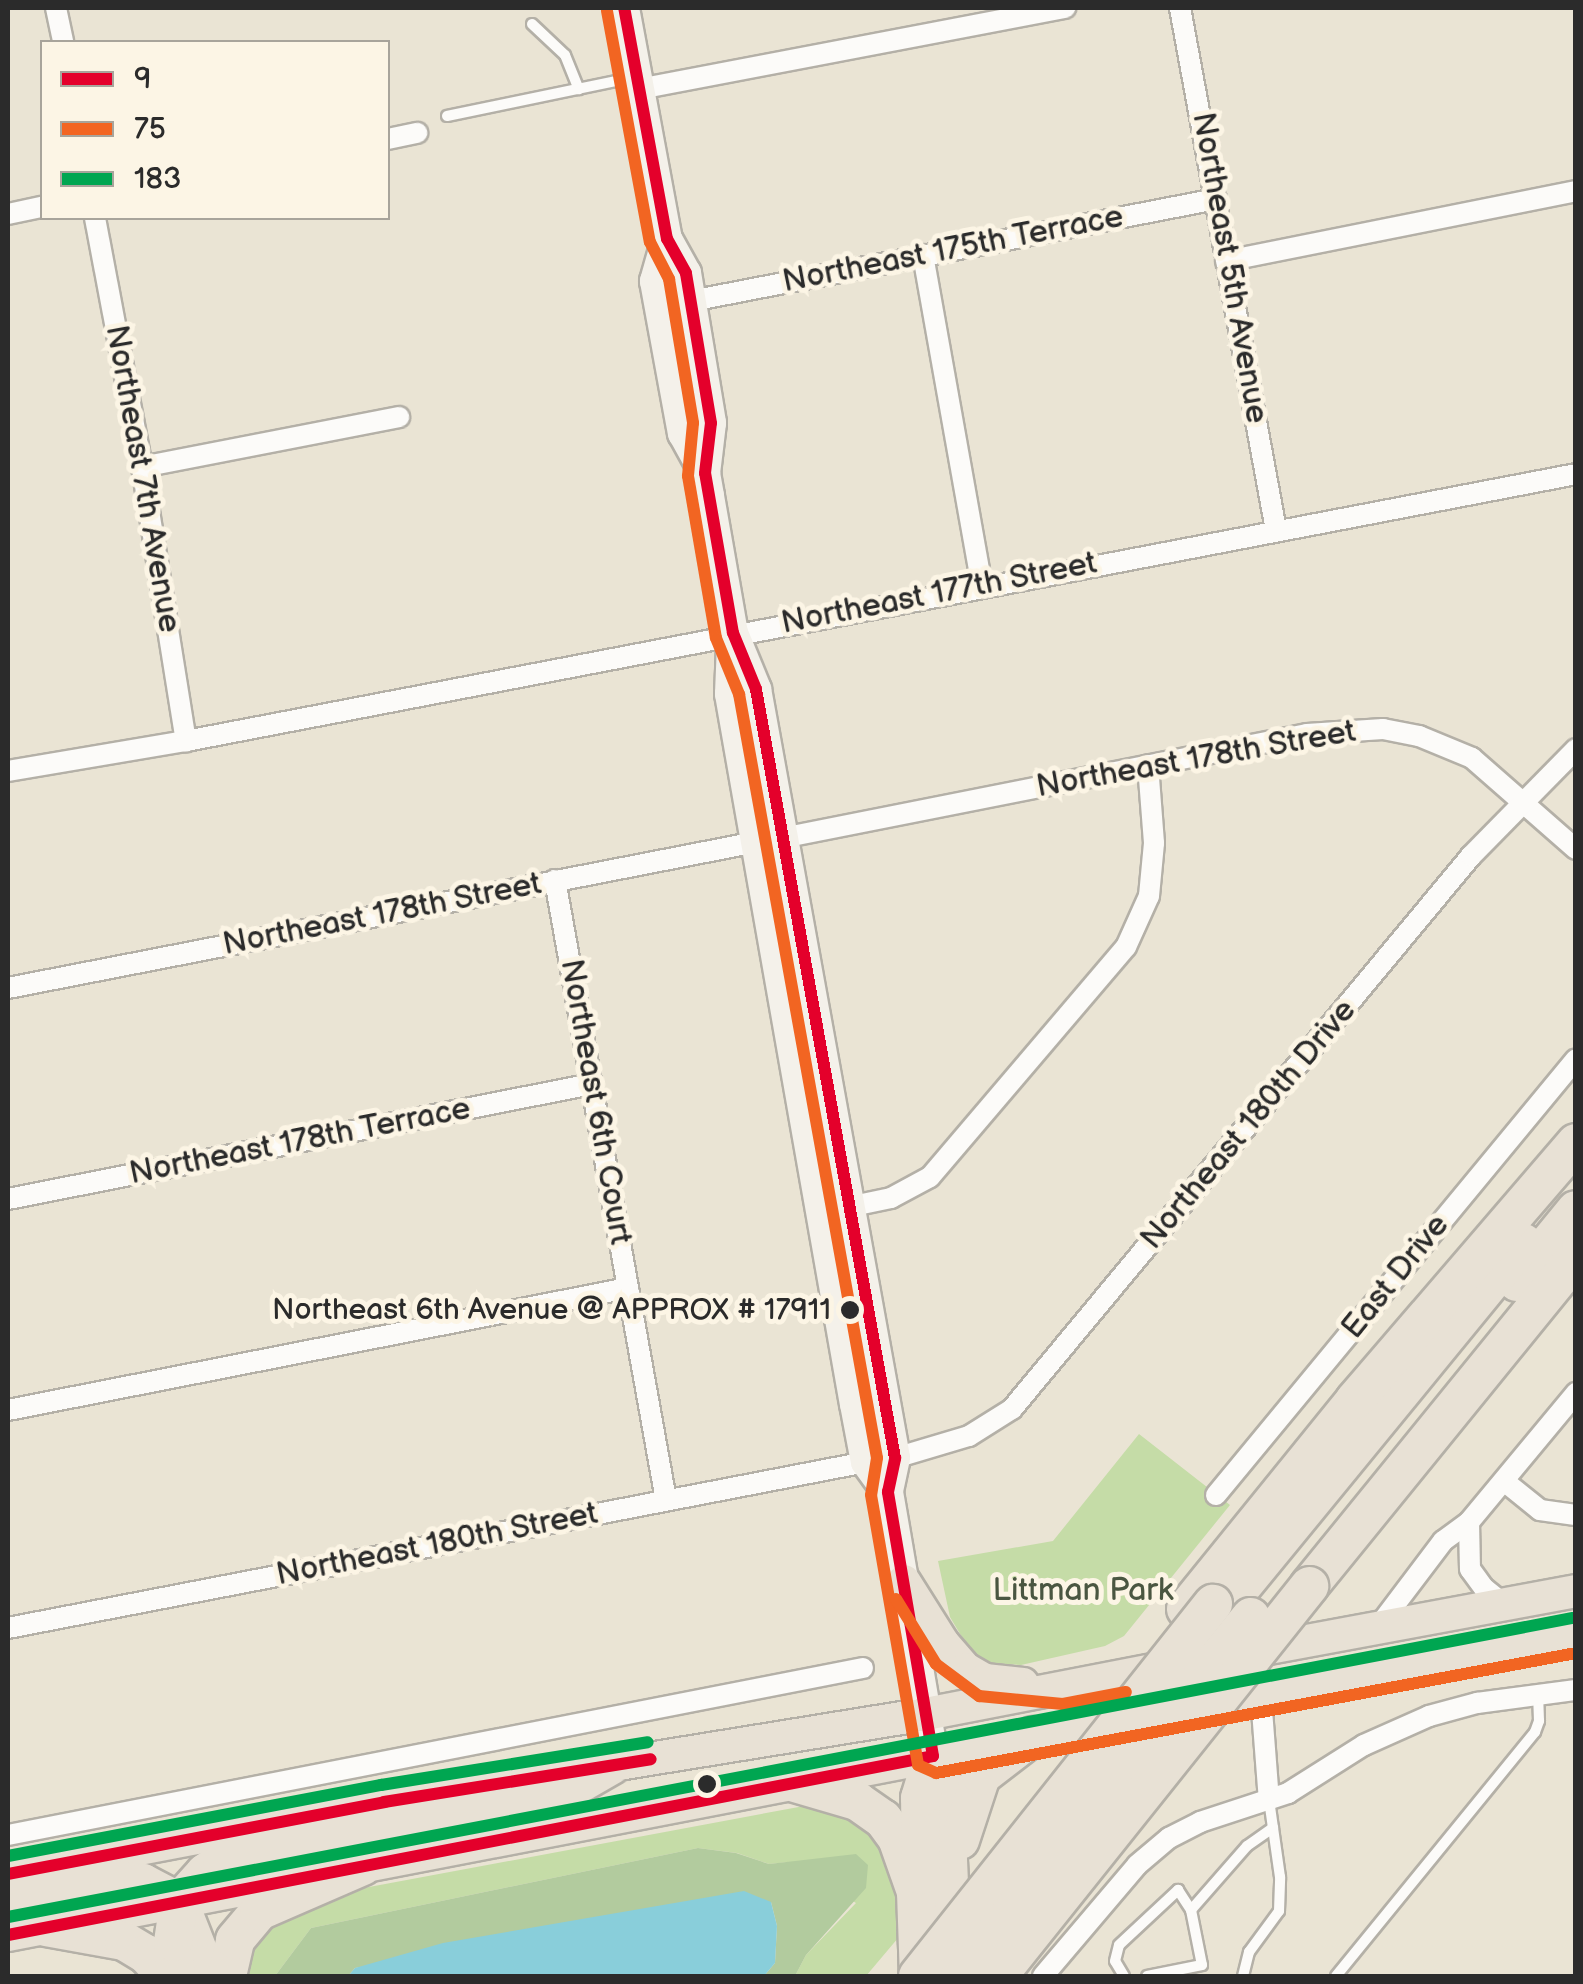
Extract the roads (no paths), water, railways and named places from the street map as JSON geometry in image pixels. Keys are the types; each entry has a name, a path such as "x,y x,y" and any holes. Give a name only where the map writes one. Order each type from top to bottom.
{"highway":[{"path":"918,1976 1030,1839 1050,1806 1210,1605 1355,1400 1576,1144"},
{"path":"891,1976 1576,1180"},
{"path":"960,1976 1576,1210"},
{"path":"1414,1416 1434,1401 1553,1254 1576,1243"},
{"path":"998,1976 1576,1257"},
{"path":"951,1872 974,1788 992,1766 1033,1736"},
{"path":"933,1756 946,1788 952,1976"},
{"path":"916,1892 922,1873 920,1798 933,1756"},
{"path":"176,1976 173,1942 178,1902 205,1873 231,1858 566,1792 612,1765"},
{"path":"795,1783 857,1801 883,1819 903,1850 916,1892 918,1976"},
{"path":"227,1976 235,1940 260,1911 363,1866"},
{"path":"8,1899 122,1879 142,1883 178,1902 208,1976"},
{"path":"46,1927 124,1940 146,1954 166,1976"}],"main road":[{"path":"624,8 667,239 686,273 712,424 705,473 733,633 730,694 769,840 848,1207 881,1460"},
{"path":"667,239 655,281 683,433 705,473"},
{"path":"769,840 933,1756"},
{"path":"904,1581 943,1643 966,1669 996,1682 1063,1687"},
{"path":"8,1874 384,1802 926,1714 1576,1591"},
{"path":"8,1935 1576,1635"}],"street":[{"path":"56,8 62,40"},
{"path":"638,83 1065,8"},
{"name":"Northeast 5th Avenue","path":"1180,8 1276,530"},
{"path":"390,139 417,133"},
{"path":"1226,261 1576,190"},
{"name":"Northeast 175th Terrace","path":"691,301 1216,199"},
{"path":"8,214 40,207"},
{"name":"Northeast 7th Avenue","path":"95,220 142,467 186,742"},
{"path":"924,255 982,586"},
{"path":"142,467 400,417"},
{"name":"Northeast 177th Street","path":"8,771 186,742 733,633 1576,474"},
{"name":"Northeast 178th Street","path":"8,988 1307,734 1383,729 1452,748 1523,800 1576,849"},
{"name":"Northeast 180th Drive","path":"881,1460 969,1436 1012,1410 1471,856 1576,749"},
{"path":"848,1207 891,1198 930,1177 1126,947 1149,896 1154,843 1148,766"},
{"name":"Northeast 6th Court","path":"555,880 666,1500"},
{"name":"East Drive","path":"1216,1494 1576,1059"},
{"name":"Northeast 178th Terrace","path":"8,1199 592,1084"},
{"path":"8,1410 628,1288"},
{"path":"1378,1627 1443,1541 1469,1522 1576,1393"},
{"name":"Northeast 180th Street","path":"8,1628 881,1460"},
{"path":"1504,1481 1540,1510 1576,1514"},
{"path":"1469,1522 1470,1569 1484,1588 1504,1604"},
{"path":"8,1835 862,1668"},
{"path":"1044,1976 1154,1848 1200,1822 1301,1786 1364,1744 1415,1722 1477,1703 1576,1690"},
{"path":"1260,1697 1270,1800"}],"lane":[{"path":"532,24 565,56 578,89"},
{"path":"447,116 578,89 638,83"},
{"path":"1336,1976 1537,1728 1538,1694"},
{"path":"1243,1976 1250,1952 1279,1910 1280,1877 1270,1800"},
{"path":"1190,1910 1247,1846 1273,1828"},
{"path":"1124,1976 1115,1961 1126,1938 1178,1890 1190,1910 1204,1971 1147,1976"}],"water":[{"path":"744,1891 771,1902 777,1926 775,1963 764,1976 348,1976 355,1968 443,1943"}],"place":[{"name":"Northeast 6th Avenue @ APPROX # 17911","path":"850,1310"}],"park label":[{"name":"Littman Park","path":"1083,1591"}]}
